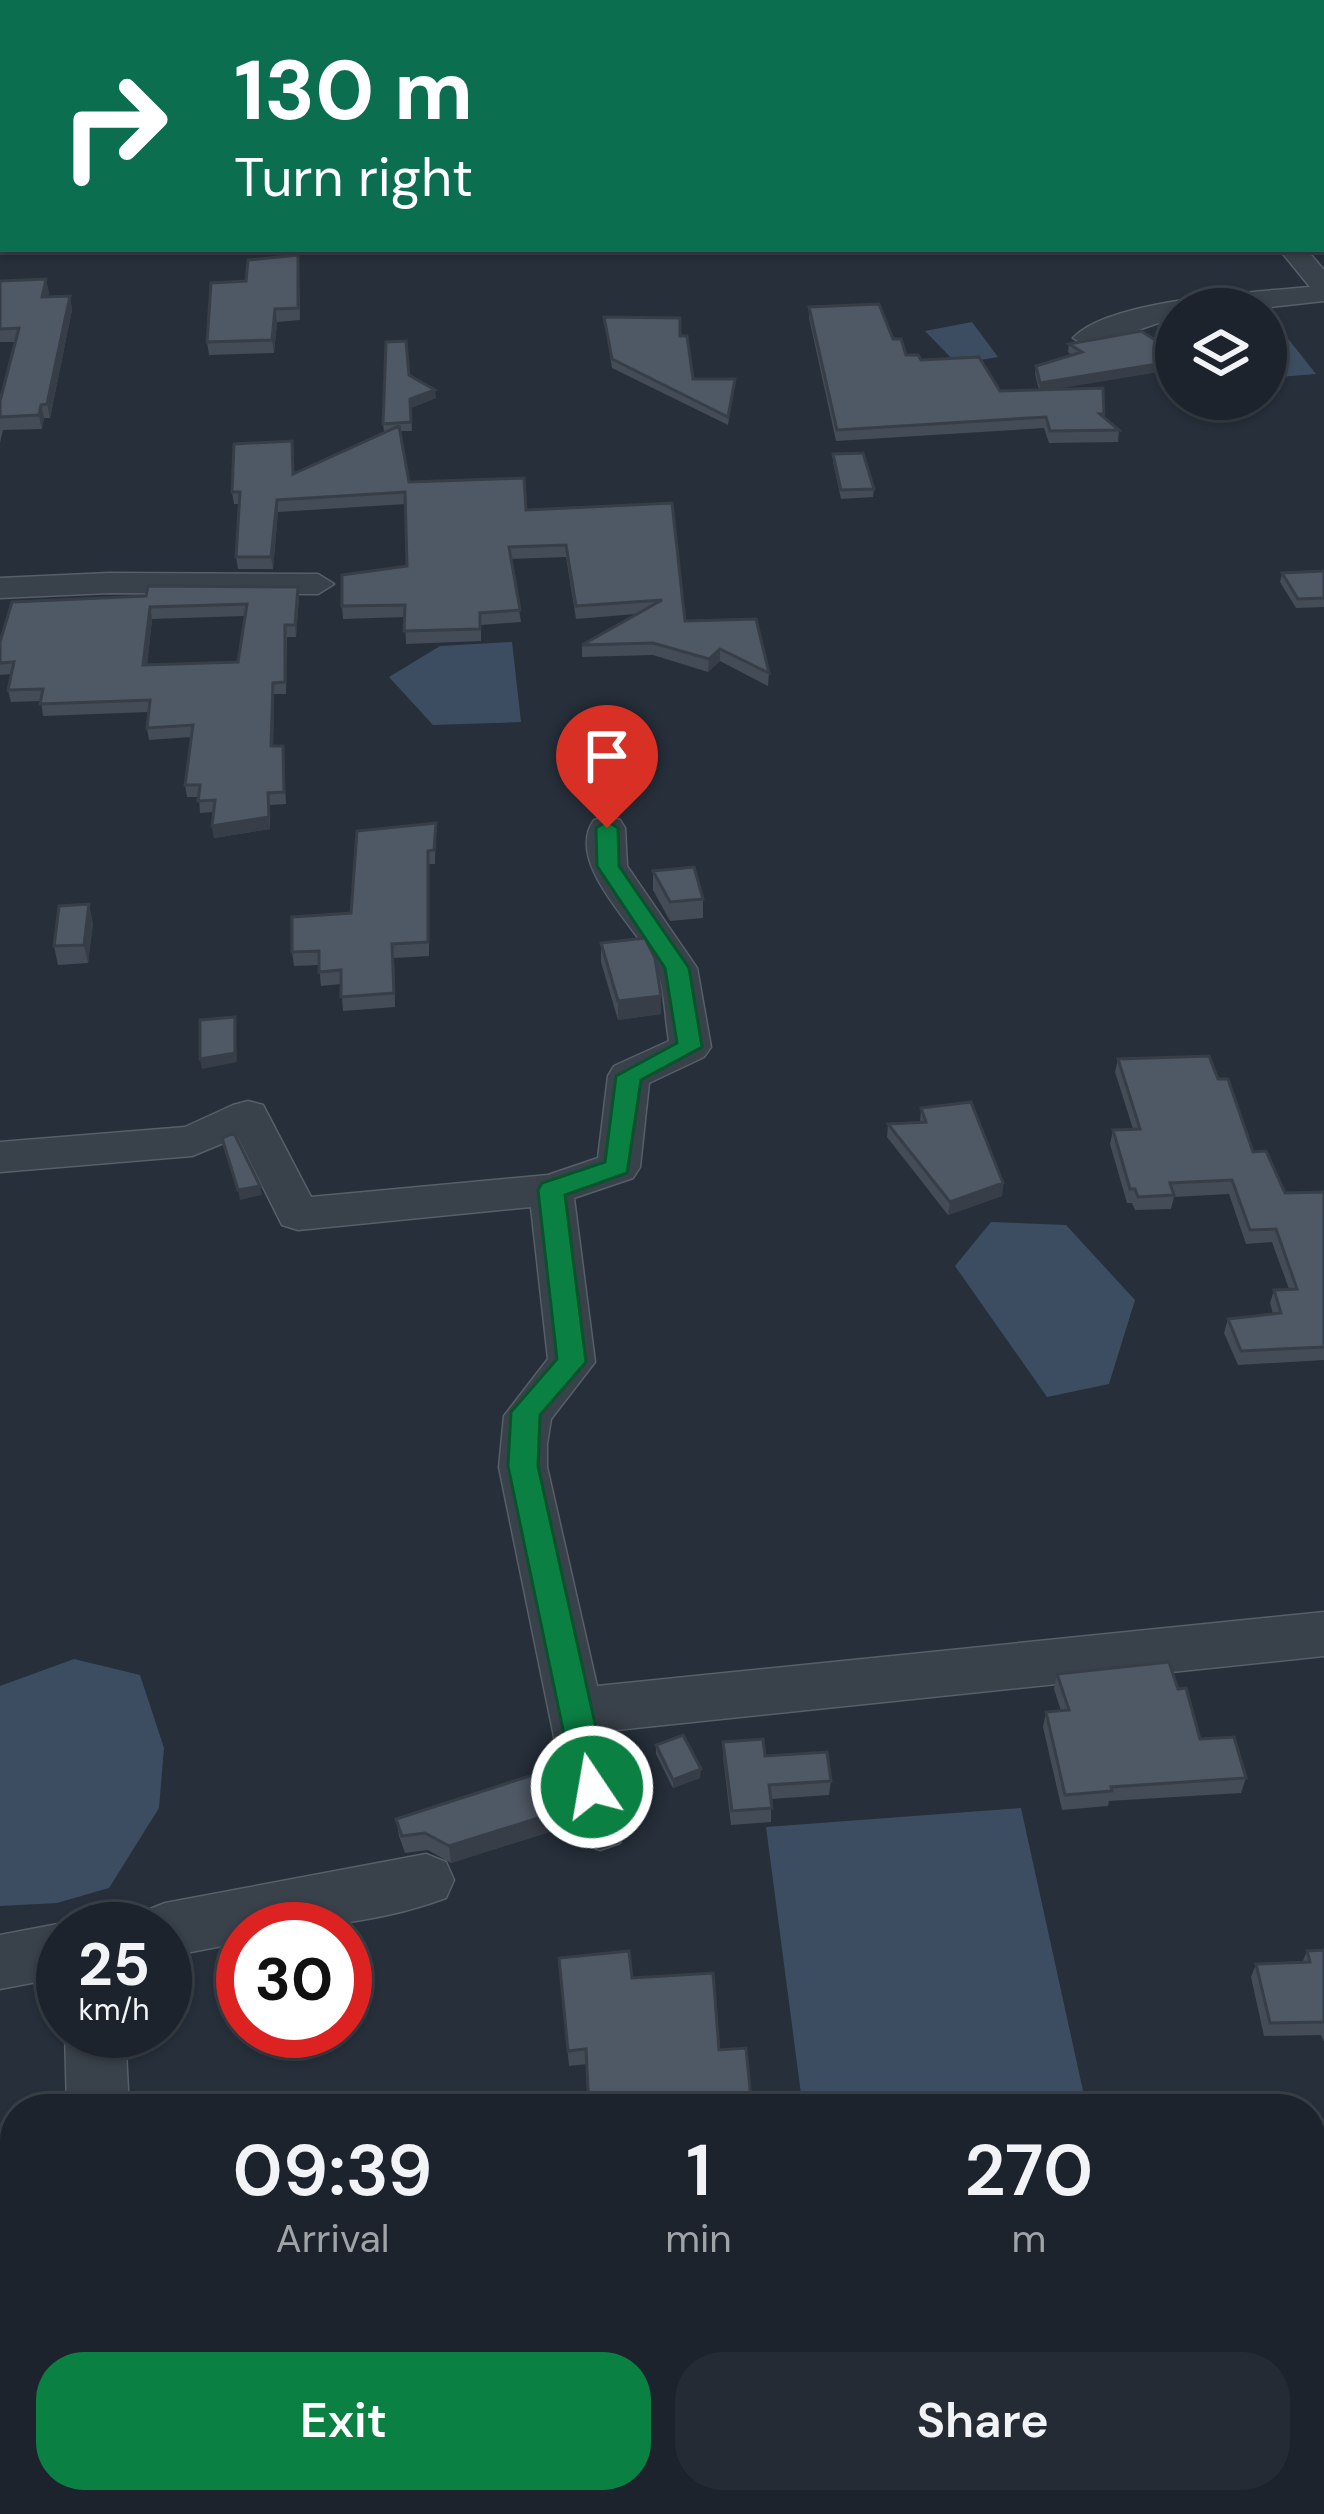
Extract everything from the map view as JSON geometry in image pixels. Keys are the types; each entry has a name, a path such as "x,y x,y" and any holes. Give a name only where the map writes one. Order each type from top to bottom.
{"street":[{"path":"1294,252 1324,290"},
{"path":"1287,295 1324,290"},
{"path":"1087,338 1155,315"},
{"path":"0,588 109,583 318,584"},
{"path":"0,1157 192,1141 248,1115 298,1214 551,1190 618,1167 629,1076 690,1047 677,968 608,866 607,828"},
{"path":"551,1190 572,1362 526,1412 523,1466 600,1825"},
{"path":"575,1711 1324,1634"},
{"path":"192,1925 426,1880"},
{"path":"0,1962 36,1955"},
{"path":"96,2058 97,2094"}],"water":[{"path":"972,322 998,357 957,364 925,331"},
{"path":"1287,337 1316,374 1287,376"},
{"path":"512,642 521,722 433,725 389,677 440,646"},
{"path":"991,1222 1066,1225 1135,1300 1109,1384 1047,1397 955,1266"},
{"path":"74,1659 140,1675 164,1748 159,1808 109,1888 60,1902 0,1906 0,1686"},
{"path":"1021,1808 1084,2094 801,2094 766,1827"}],"building":[{"path":"298,255 298,308 275,309 272,340 207,342 211,283 246,281 248,260"},
{"path":"46,279 42,297 70,296 47,404 41,405 39,415 0,417 19,328 0,329 0,281"},
{"path":"879,304 893,339 901,339 906,355 918,355 921,360 979,357 1000,391 1103,388 1104,414 1100,414 1119,430 1050,431 1046,417 837,430 809,307"},
{"path":"604,317 680,318 680,336 687,336 693,379 735,379 728,417 612,359"},
{"path":"1141,331 1155,340 1155,364 1040,383 1036,366 1082,352 1069,344"},
{"path":"406,341 409,375 435,390 410,399 411,422 383,424 386,342"},
{"path":"399,426 409,482 524,478 526,510 672,503 685,621 756,619 769,673 720,649 709,659 653,643 582,645 662,600 576,606 566,545 509,547 520,610 480,613 480,629 404,631 405,605 342,606 342,575 407,566 405,492 277,500 271,557 236,557 240,492 232,492 234,444 292,441 293,474"},
{"path":"863,453 874,489 841,490 833,454"},
{"path":"1324,571 1324,598 1298,599 1282,573"},
{"path":"148,586 298,587 295,625 285,625 285,682 273,683 271,746 283,746 284,792 268,793 269,817 212,826 215,800 198,801 200,785 185,785 193,725 147,728 150,700 40,704 43,689 8,690 14,662 0,663 0,642 12,602 146,596","holes":["247,604 238,662 143,665 150,607"]},
{"path":"436,823 434,850 428,851 428,942 392,944 394,993 341,997 341,970 319,972 319,951 292,952 292,917 351,913 357,831"},
{"path":"694,867 703,899 670,902 653,871"},
{"path":"89,904 84,945 54,946 59,906"},
{"path":"645,938 655,958 661,996 618,1001 601,943"},
{"path":"235,1017 235,1053 200,1059 200,1020"},
{"path":"1209,1056 1218,1079 1228,1079 1253,1152 1266,1151 1285,1193 1324,1192 1324,1347 1241,1351 1228,1319 1281,1313 1274,1290 1297,1289 1276,1229 1250,1230 1232,1180 1170,1183 1174,1195 1138,1197 1130,1189 1113,1130 1140,1129 1118,1059"},
{"path":"971,1102 1003,1183 950,1202 888,1124 926,1122 921,1108"},
{"path":"234,1133 260,1186 238,1190 222,1138"},
{"path":"1169,1662 1178,1689 1186,1688 1200,1739 1234,1737 1246,1778 1111,1787 1112,1791 1065,1795 1046,1712 1069,1710 1057,1674"},
{"path":"683,1735 701,1769 673,1780 656,1745"},
{"path":"763,1739 765,1756 827,1752 831,1781 769,1785 772,1808 732,1811 723,1742"},
{"path":"558,1767 567,1809 449,1846 425,1833 402,1836 396,1819"},
{"path":"1324,1950 1324,2022 1270,2023 1256,1964 1310,1962 1307,1951"},
{"path":"629,1951 632,1978 713,1973 719,2050 746,2048 751,2094 588,2094 586,2049 568,2051 559,1958"}],"route":[{"path":"592,1787 523,1466 526,1412 572,1362 551,1190 618,1167 629,1076 690,1047 677,968 608,866 607,828"}]}
